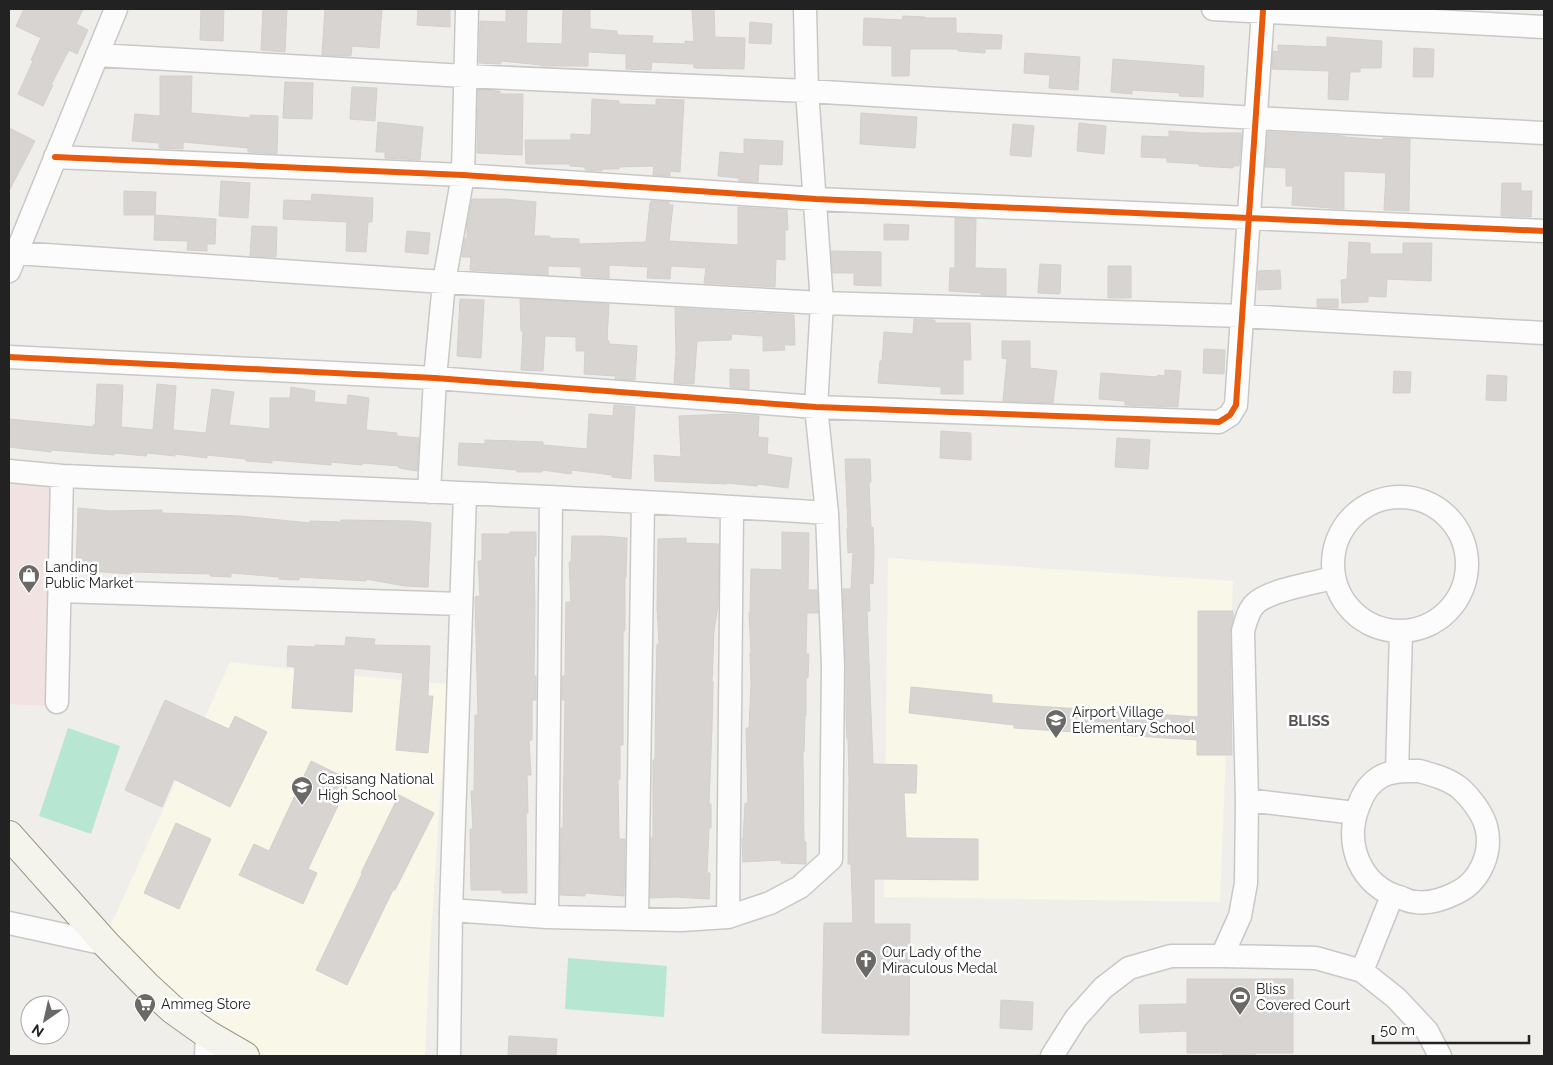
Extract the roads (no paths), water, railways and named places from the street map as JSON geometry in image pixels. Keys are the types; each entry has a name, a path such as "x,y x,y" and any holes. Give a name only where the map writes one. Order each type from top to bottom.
{"main road":[{"path":"9,835 106,944 207,1045 245,1056"}],"street":[{"path":"116,9 12,262 444,282 822,303 1243,316 1544,333"},
{"path":"429,492 435,378 444,282 463,175 467,9"},
{"path":"451,910 637,919 681,920 728,917 770,903 800,887 831,859 833,666 827,513 816,407 822,303 807,91 805,9"},
{"path":"1212,9 1488,17 1544,27"},
{"path":"9,357 435,378 816,407 1219,422 1230,415 1236,405 1264,11"},
{"path":"97,55 464,76 807,91 1544,133"},
{"path":"55,156 463,175 816,199 1544,231"},
{"path":"9,471 62,476 643,502 827,513"},
{"path":"57,702 62,476"},
{"path":"449,1056 451,910 465,494"},
{"path":"1390,497 1412,497 1433,505 1450,519 1462,537 1468,559 1466,581 1456,601 1442,617 1422,628 1401,631 1378,628 1358,616 1342,599 1334,578 1332,555 1338,534 1351,516 1369,503 1390,497"},
{"path":"547,916 551,498"},
{"path":"637,919 643,502"},
{"path":"728,917 732,507"},
{"path":"1222,956 1240,916 1246,884 1247,800 1243,631 1247,616 1256,604 1269,595 1334,578"},
{"path":"60,591 461,604"},
{"path":"1397,772 1401,631"},
{"path":"1419,771 1442,777 1461,789 1476,806 1486,826 1488,848 1480,872 1463,890 1441,900 1416,902 1392,896 1375,884 1362,869 1354,851 1352,831 1355,814 1362,797 1370,785 1383,776 1397,772 1419,771"},
{"path":"1247,800 1355,814"},
{"path":"1362,971 1392,896"},
{"path":"9,924 106,944"},
{"path":"1052,1056 1076,1018 1103,988 1129,968 1171,956 1316,958 1362,971 1396,998 1427,1031 1440,1056"}],"place":[{"name":"Landing Public Market","path":"29,594"},
{"name":"Airport Village Elementary School","path":"1056,739"},
{"name":"Casisang National High School","path":"302,806"},
{"name":"Our Lady of the Miraculous Medal","path":"866,979"},
{"name":"Bliss Covered Court","path":"1240,1016"},
{"name":"Ammeg Store","path":"145,1023"}],"district":[{"name":"BLISS","path":"1309,721"}]}
